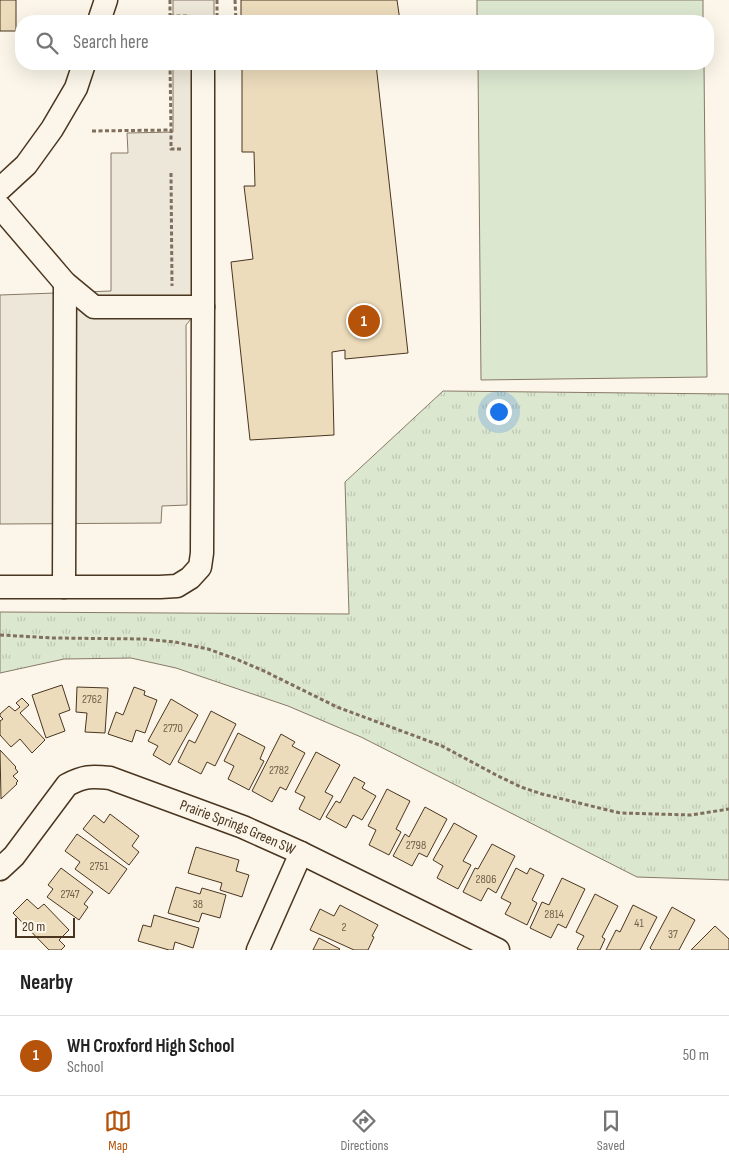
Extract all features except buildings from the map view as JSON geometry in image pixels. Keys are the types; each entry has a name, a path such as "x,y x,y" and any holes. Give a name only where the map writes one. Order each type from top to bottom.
{"street":[{"path":"101,15 106,0"},
{"path":"0,189 26,165 52,129 76,88 82,70"},
{"path":"0,587 177,586 190,578 200,567 202,553 203,70"},
{"path":"0,207 65,283 94,307 203,307"},
{"path":"64,587 65,283"},
{"name":"Prairie Springs Green SW","path":"0,870 14,856 67,786 80,778 94,776 110,778 243,827 301,853 498,950"},
{"path":"258,950 301,853"}],"path":[{"path":"170,0 170,15"},
{"path":"217,0 218,15"},
{"path":"235,0 236,15"},
{"path":"170,70 171,149"},
{"path":"92,131 171,130"},
{"path":"172,173 172,293"},
{"path":"0,635 144,639 176,642 208,649 262,670 336,707 442,746 520,787 542,794 620,813 683,815 729,809"}],"green space":[{"path":"477,0 703,0 703,15 477,15"},
{"path":"478,70 704,70 707,377 481,380"},
{"path":"443,391 729,394 729,880 637,877 361,737 288,706 176,668 131,658 64,659 0,673 0,612 349,614 345,482"}],"shaded area":[{"path":"173,0 214,0 214,15 173,15"},
{"path":"173,70 214,70 214,292 186,325 187,505 162,506 161,523 0,524 0,295 111,291 111,153 128,153 127,133 173,132"}],"place":[{"name":"WH Croxford High School","path":"364,321"}]}
